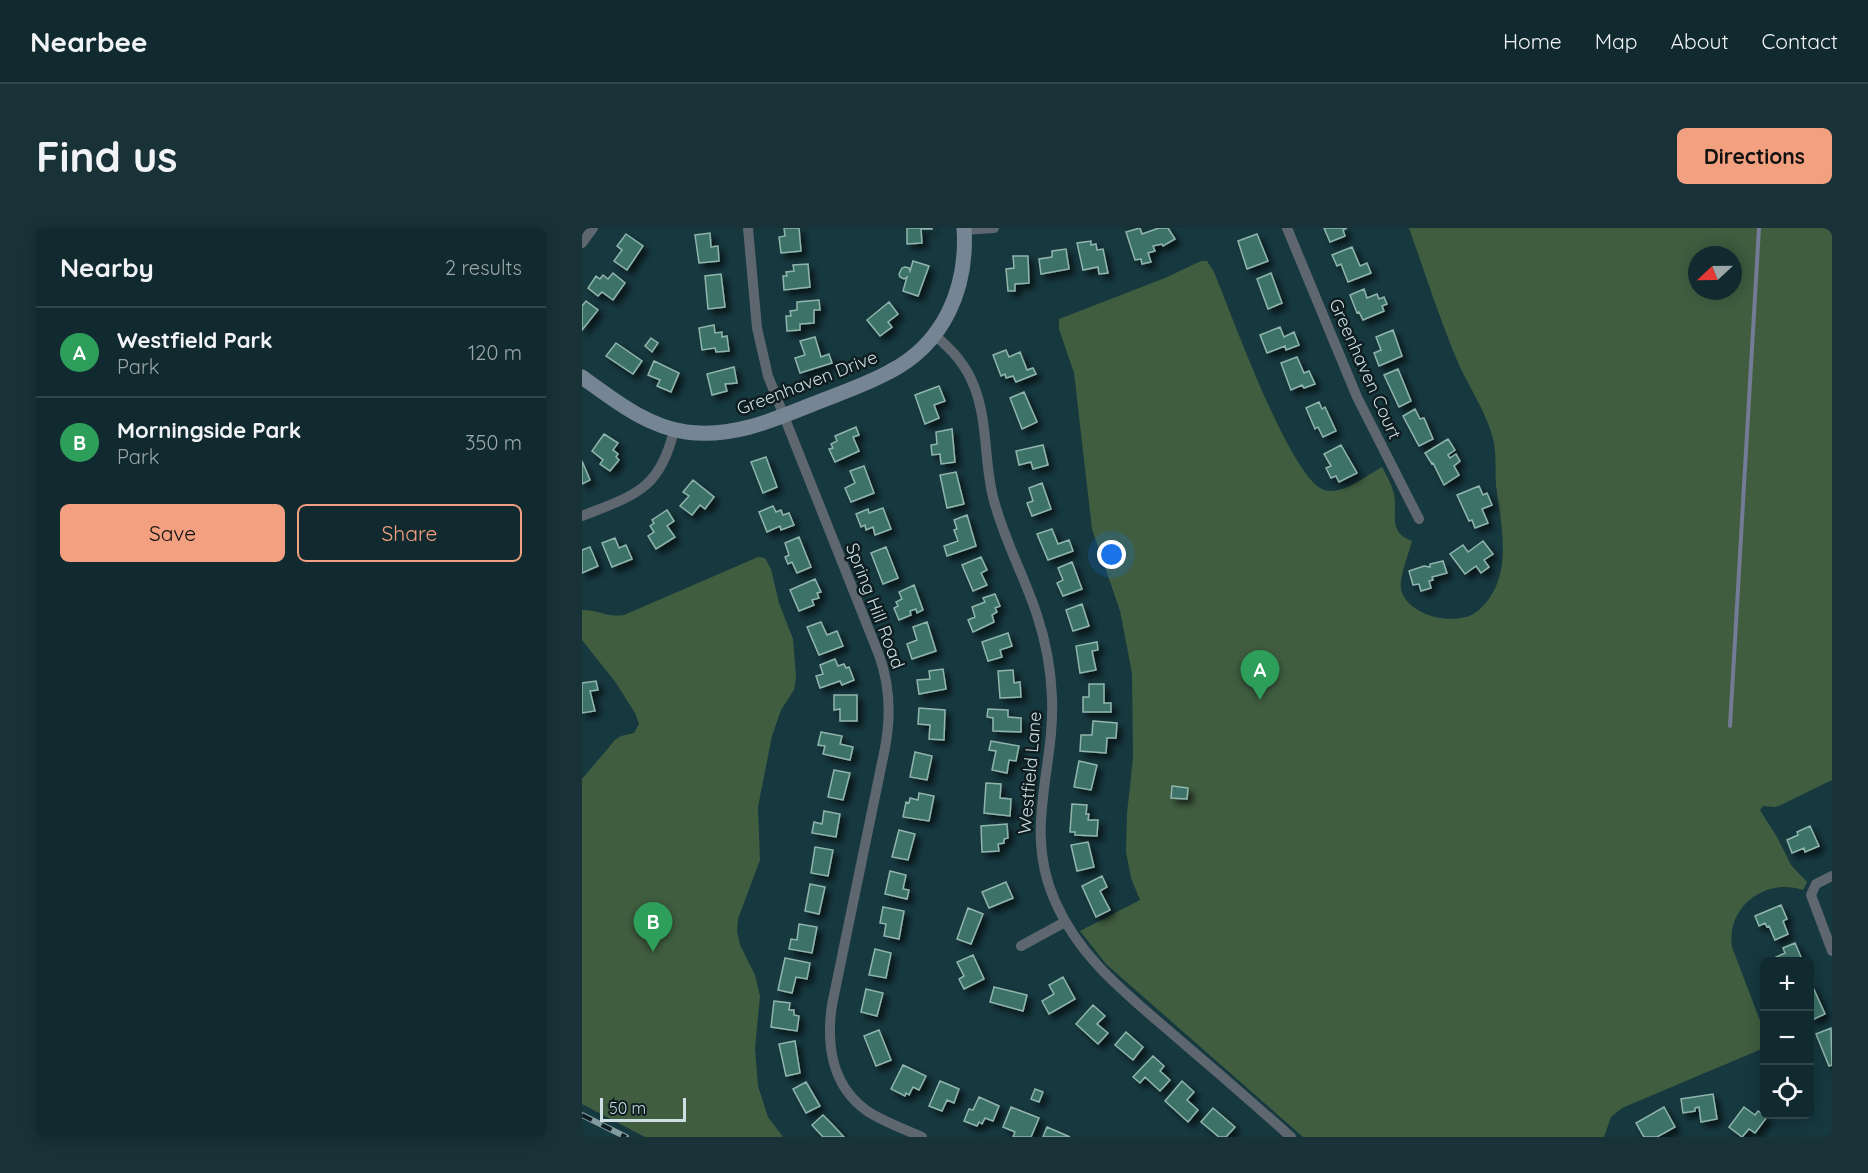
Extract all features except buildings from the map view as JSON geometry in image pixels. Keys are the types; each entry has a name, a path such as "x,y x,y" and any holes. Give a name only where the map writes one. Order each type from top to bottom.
{"street":[{"path":"582,243 593,228"},
{"name":"Spring Hill Road","path":"748,228 760,345 770,384 879,655 886,677 889,700 885,748 832,1005 829,1028 830,1052 840,1079 859,1104 880,1118 922,1137"},
{"path":"964,229 994,228"},
{"name":"Greenhaven Court","path":"1287,228 1362,410 1419,519"},
{"name":"Greenhaven Drive","path":"582,377 635,414 674,430 706,434 729,433 752,428 889,372 912,357 934,335 951,309 959,288 964,261 964,229"},
{"name":"Westfield Lane","path":"934,335 960,360 976,392 982,416 987,467 996,510 1037,613 1045,643 1051,675 1053,723 1041,803 1040,838 1049,885 1065,922 1084,951 1111,980 1291,1137"},
{"path":"582,516 631,496 646,485 659,471 665,460 674,430"},
{"path":"1832,876 1820,881 1812,889 1811,895 1832,951"},
{"path":"1021,946 1065,922"}],"green space":[{"path":"1409,228 1832,228 1832,780 1783,804 1775,807 1763,806 1760,810 1791,865 1807,882 1803,890 1789,887 1762,892 1742,908 1735,919 1732,947 1760,1020 1760,1050 1622,1108 1611,1117 1604,1137 1303,1137 1106,964 1080,931 1140,900 1131,878 1126,852 1127,813 1133,758 1132,673 1120,611 1092,529 1074,373 1059,329 1059,319 1165,278 1201,261 1207,261 1214,272 1262,391 1295,457 1310,479 1324,490 1331,491 1354,484 1382,467 1394,494 1396,527 1399,533 1412,541 1401,584 1405,599 1423,613 1447,619 1470,615 1479,610 1490,597 1498,583 1503,551 1496,485 1495,447 1492,435 1459,365"},
{"path":"758,557 765,558 771,569 779,603 793,639 796,677 794,690 781,710 772,736 758,807 760,860 738,919 737,931 740,945 755,975 760,996 755,1049 758,1086 768,1117 783,1137 645,1137 582,1104 582,779 615,740 634,733 639,724 635,713 616,683 582,640 582,610 624,615"}],"waterway":[{"path":"1730,726 1759,228"}],"railway":[{"path":"582,1115 626,1137"}],"place":[{"name":"Westfield Park","path":"1260,700"},
{"name":"Morningside Park","path":"653,952"}]}
